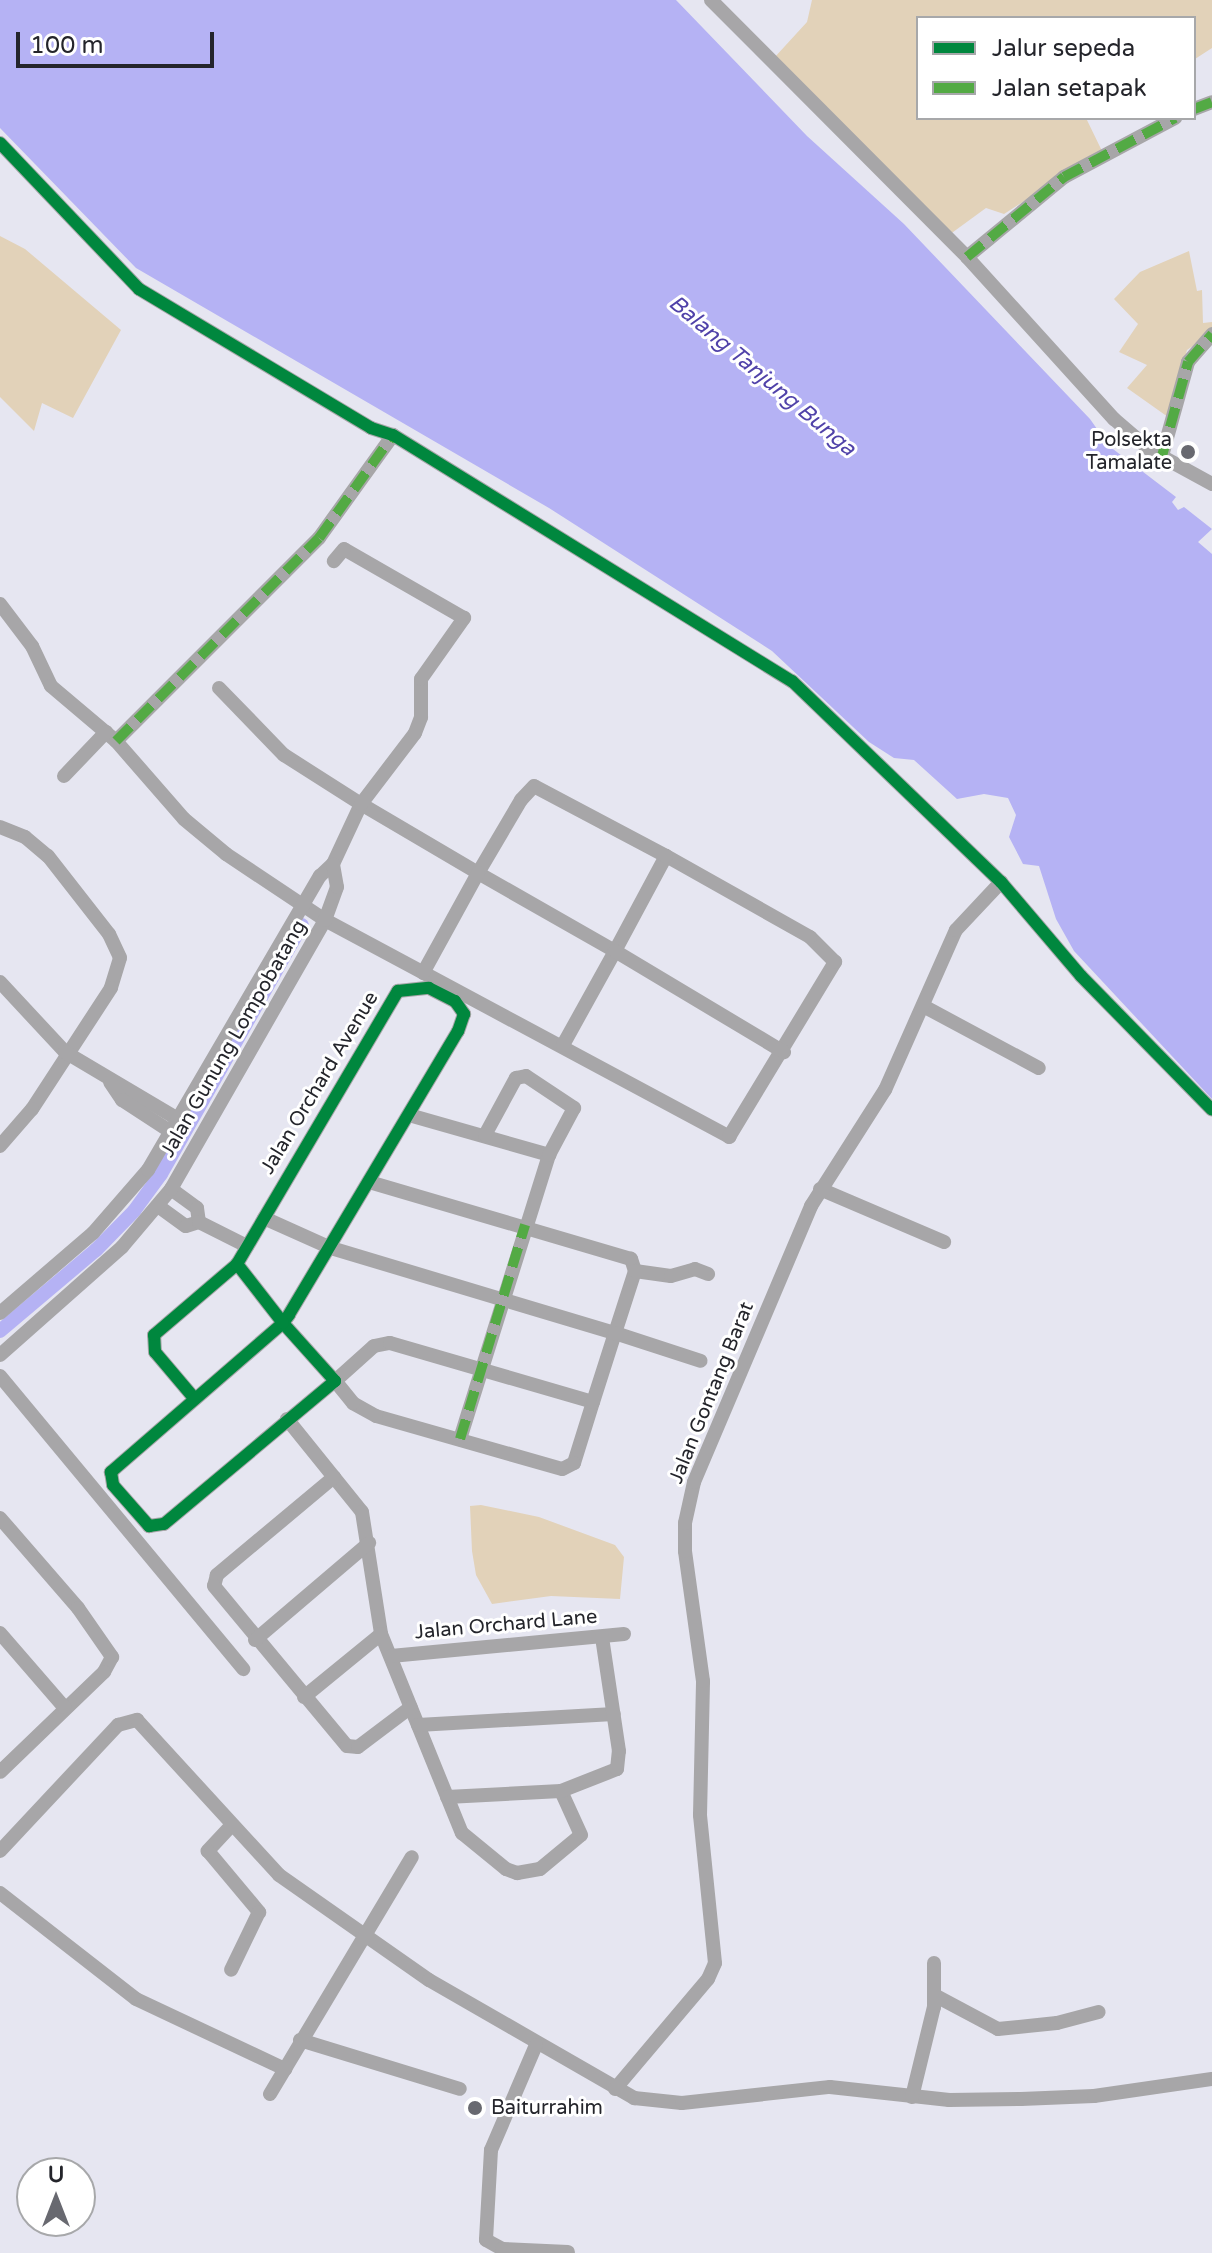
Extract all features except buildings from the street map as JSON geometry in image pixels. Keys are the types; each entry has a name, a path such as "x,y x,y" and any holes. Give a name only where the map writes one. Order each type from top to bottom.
{"street":[{"path":"711,0 967,257 1114,419 1162,456 1212,484"},
{"path":"967,257 1064,177 1171,120"},
{"path":"0,143 139,289 371,428 393,435 777,669 1001,882 1081,976 1212,1110"},
{"path":"1162,456 1188,362 1212,334"},
{"path":"64,776 111,736 319,538 393,435"},
{"path":"0,604 32,646 42,676 111,736 197,831 305,905 320,876 333,864 361,804 415,733 421,717 421,679 464,618 344,549 334,561"},
{"path":"219,688 284,755 361,804 784,1052"},
{"path":"333,864 337,887 325,920 423,973 563,1045 725,1137 734,1133 834,968 833,957 810,937 538,785 521,800 423,973"},
{"path":"0,827 34,843 109,934 120,958 111,988 65,1052 32,1109 0,1146"},
{"path":"563,1045 666,856"},
{"name":"Jalan Gontang Barat","path":"615,2089 708,1979 715,1963 700,1815 703,1681 685,1523 694,1482 820,1189 885,1090 925,1007 956,930 1001,882"},
{"name":"Jalan Gunung Lompobatang","path":"0,1313 60,1265 121,1204 175,1125 305,905 325,920 171,1189 122,1247 0,1355"},
{"path":"0,982 65,1052 110,1082 122,1100 175,1125"},
{"name":"Jalan Orchard Avenue","path":"237,1264 398,991 419,986 447,996 464,1014 370,1182 283,1323 111,1472 113,1485 149,1526 164,1524 287,1419"},
{"path":"925,1007 1039,1068"},
{"path":"460,1439 549,1155 574,1108 526,1076 516,1078 485,1135"},
{"path":"409,1115 549,1155"},
{"path":"194,1398 155,1352 154,1335 237,1264 283,1323 364,1411 567,1469 577,1456 635,1271 631,1259 525,1225 370,1182"},
{"path":"171,1189 197,1208 199,1222"},
{"path":"820,1189 944,1242"},
{"path":"158,1206 186,1226 199,1222 247,1246"},
{"path":"264,1218 331,1248 505,1298 701,1361"},
{"path":"635,1271 671,1276 695,1269 708,1274"},
{"path":"561,1791 581,1835 540,1869 517,1873 469,1840 447,1797 381,1634 362,1512 287,1419 382,1344 482,1368 593,1402"},
{"path":"0,1376 243,1669"},
{"path":"334,1477 214,1580 217,1593 304,1697 352,1748 411,1707"},
{"path":"0,1518 108,1645 112,1657 104,1672 64,1707 0,1772"},
{"path":"255,1640 369,1543"},
{"path":"0,1633 64,1707"},
{"path":"304,1697 381,1634"},
{"name":"Jalan Orchard Lane","path":"391,1656 624,1634"},
{"path":"447,1797 561,1791 617,1769 614,1714 602,1637"},
{"path":"418,1725 614,1714"},
{"path":"0,1851 118,1725 132,1719 154,1734 230,1827 279,1875 536,2045 615,2089 663,2104 802,2087 912,2097 1094,2096 1212,2079"},
{"path":"230,1827 208,1851 259,1912 231,1970"},
{"path":"270,2094 412,1857"},
{"path":"0,1893 136,1999 285,2069"},
{"path":"912,2097 936,1996 934,1963"},
{"path":"936,1996 998,2029 1057,2023 1099,2012"},
{"path":"300,2040 460,2089"},
{"path":"536,2045 491,2150 486,2240 502,2249 568,2252"}],"shaded area":[{"path":"812,0 1212,0 1212,48 1196,58 1196,16 916,16 916,120 1087,120 1102,151 1004,214 986,208 949,235 774,58 807,22"},
{"path":"0,236 25,249 121,330 73,418 42,403 34,431 0,397"},
{"path":"1189,251 1197,291 1202,290 1203,323 1212,322 1212,333 1187,350 1168,417 1127,388 1147,365 1119,352 1138,324 1114,299 1140,272"},
{"path":"481,1505 539,1517 615,1545 624,1557 620,1599 551,1596 492,1604 476,1575 472,1551 470,1506"}],"water":[{"name":"Balang Tanjung Bunga","path":"0,0 676,0 807,136 904,224 1090,419 1109,446 1176,497 1172,502 1178,510 1184,507 1212,529 1198,542 1212,554 1212,1099 1074,951 1056,919 1039,866 1023,864 1009,837 1016,815 1008,798 984,794 957,799 914,760 894,758 869,742 772,651 549,508 136,268 0,128"}],"waterway":[{"path":"0,1331 96,1250 134,1211 161,1174 302,925"}],"marked path":[{"path":"1196,108 1212,102"},
{"path":"967,257 1064,177 1171,120"},
{"path":"1162,456 1188,362 1212,334"},
{"path":"116,741 319,538 393,435"},
{"path":"460,1439 525,1225"}],"cycle path":[{"path":"0,143 139,289 371,428 393,435 792,681 1001,882 1081,976 1212,1110"},
{"path":"194,1398 155,1352 154,1335 237,1264 398,991 429,988 455,1001 464,1014 458,1031 289,1315 283,1323 111,1472 113,1485 149,1526 164,1524 335,1381 283,1323 237,1264"}],"place":[{"name":"Polsekta Tamalate","path":"1188,452"},
{"name":"Baiturrahim","path":"475,2108"}]}
